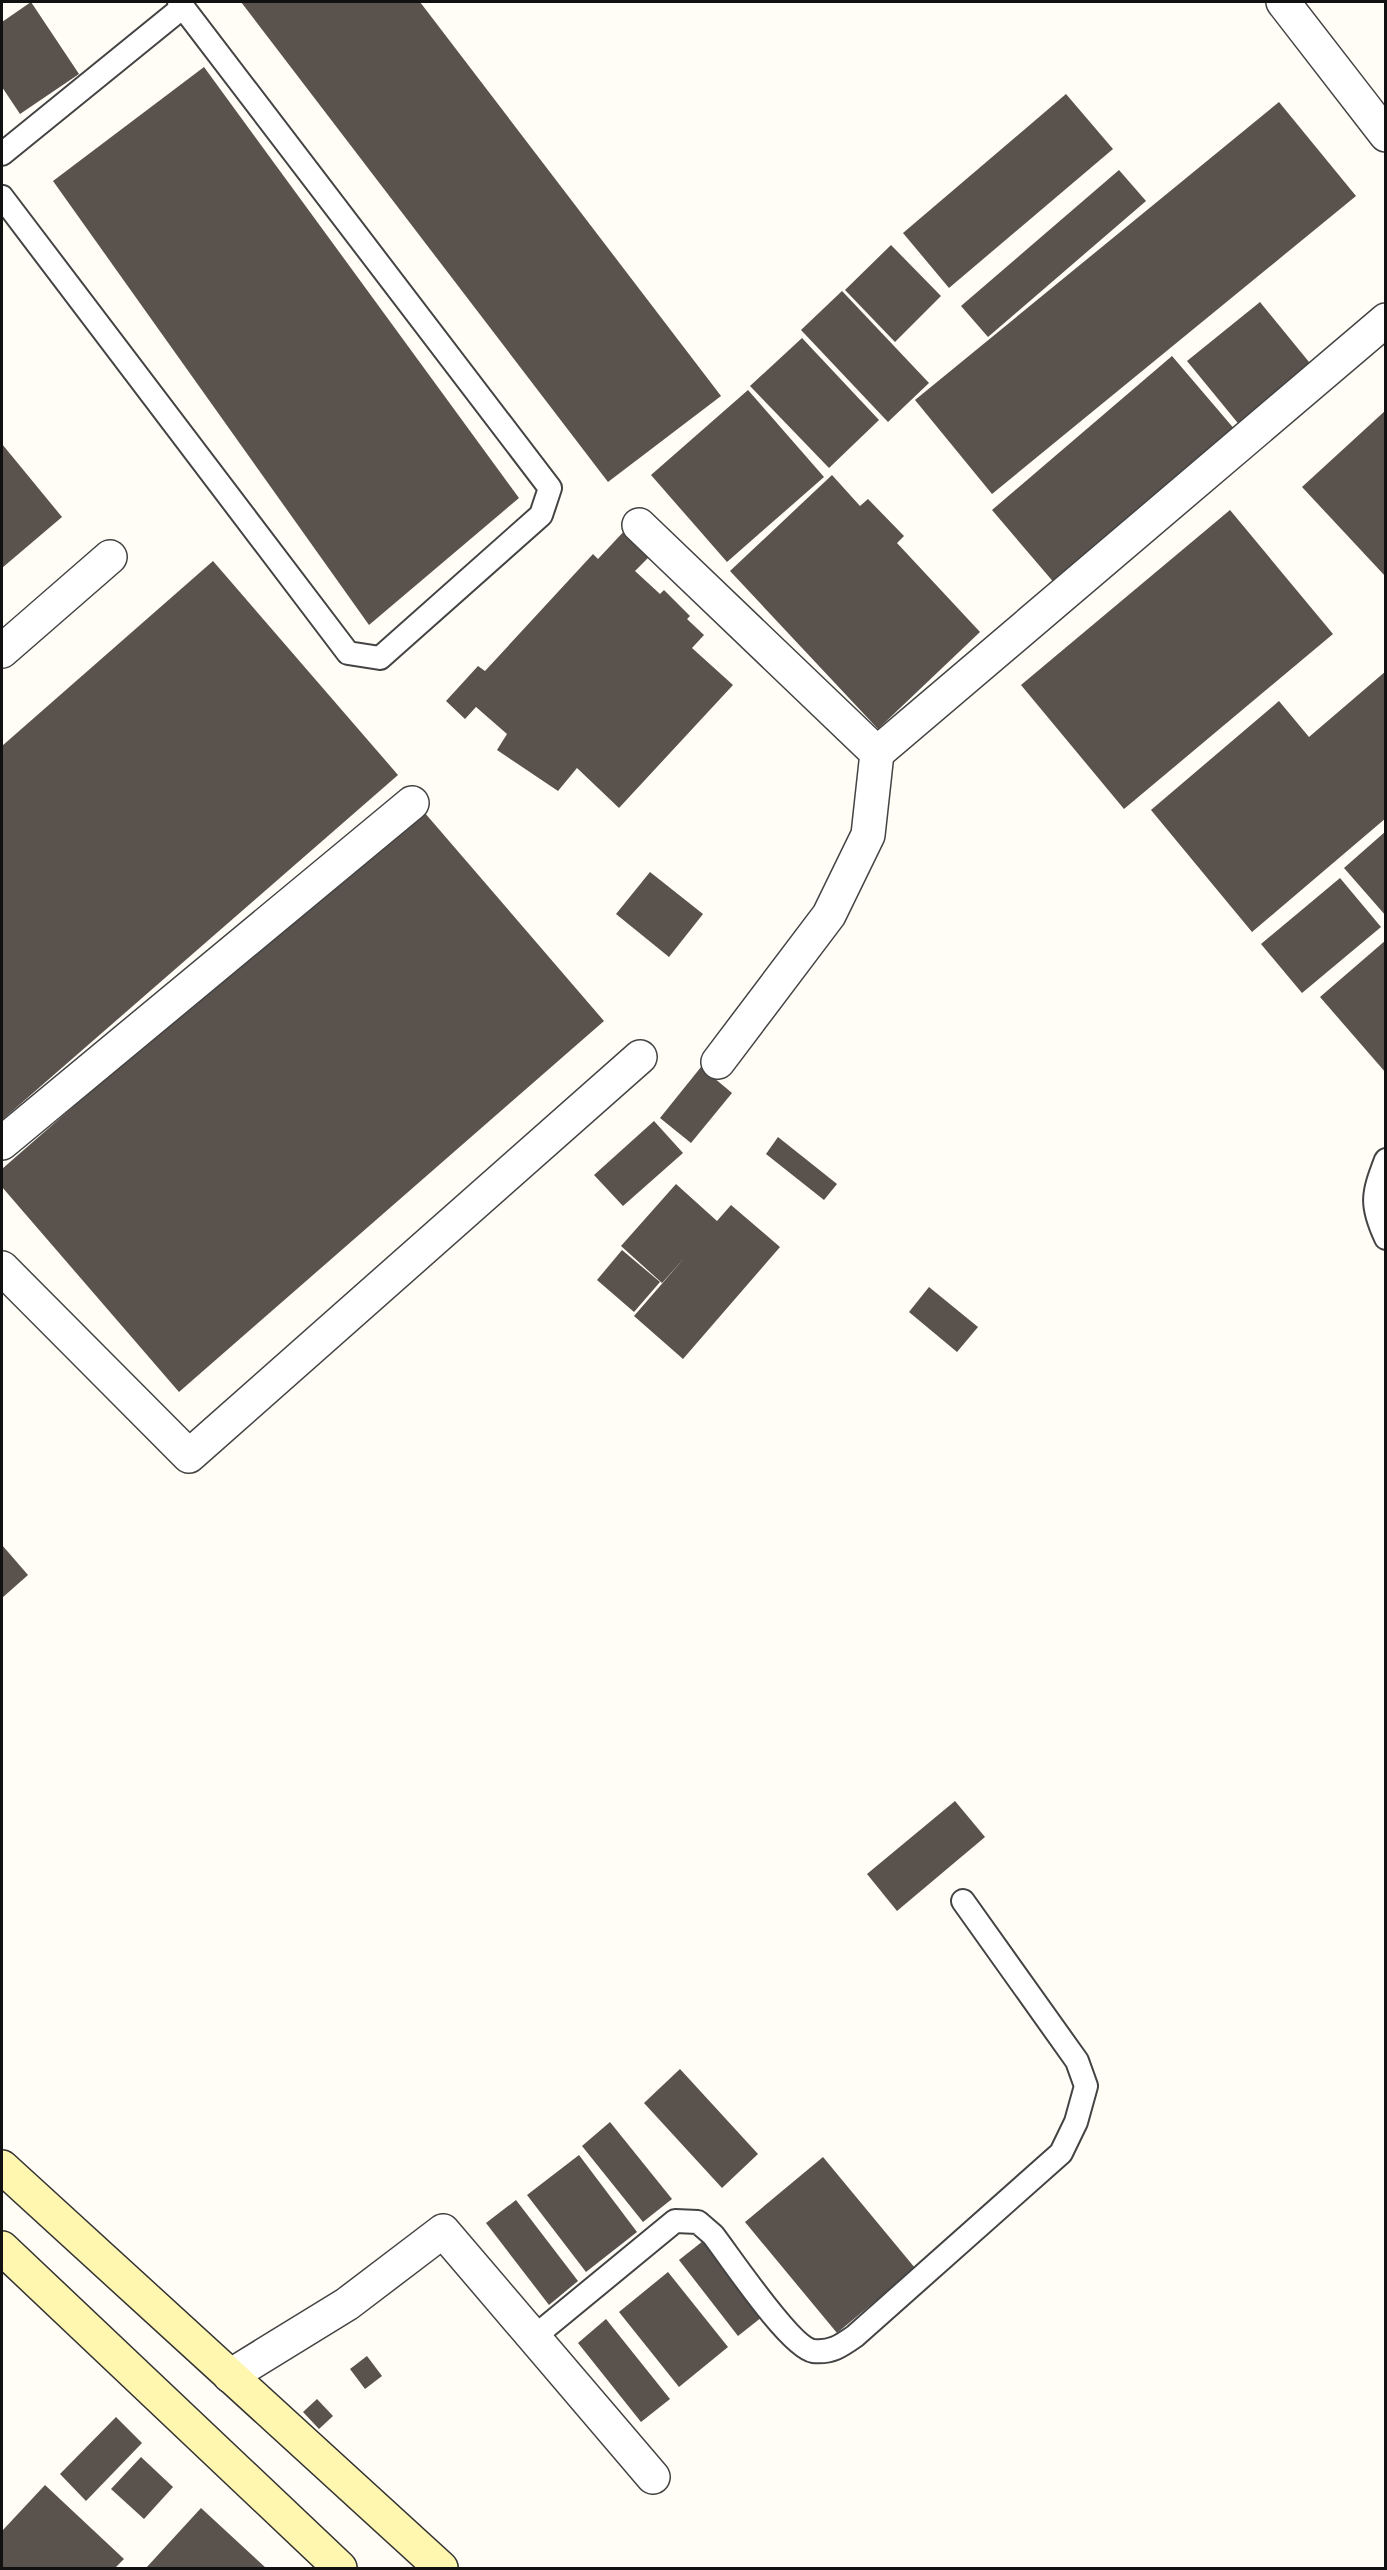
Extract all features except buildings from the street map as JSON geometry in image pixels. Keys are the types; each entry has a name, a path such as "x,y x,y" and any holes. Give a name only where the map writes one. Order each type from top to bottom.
{"street":[{"path":"1283,2 1386,135"},
{"path":"718,1062 829,915 868,835 877,753 1386,320"},
{"path":"639,525 877,753"},
{"path":"2,651 110,557"},
{"path":"2,1143 412,803"},
{"path":"2,1268 189,1456 640,1057"},
{"path":"2,2167 441,2568"},
{"path":"230,2376 347,2304 443,2231 653,2477"},
{"path":"2,2248 340,2568"}],"lane":[{"path":"2,154 181,4 550,488 541,515 380,658 348,652 2,197"},
{"path":"1386,1160 1374,1190 1376,1217 1386,1238"},
{"path":"534,2337 675,2221 698,2222 713,2235 788,2335 810,2351 834,2351 855,2336 1061,2153 1076,2122 1086,2086 1077,2061 963,1901"}]}
